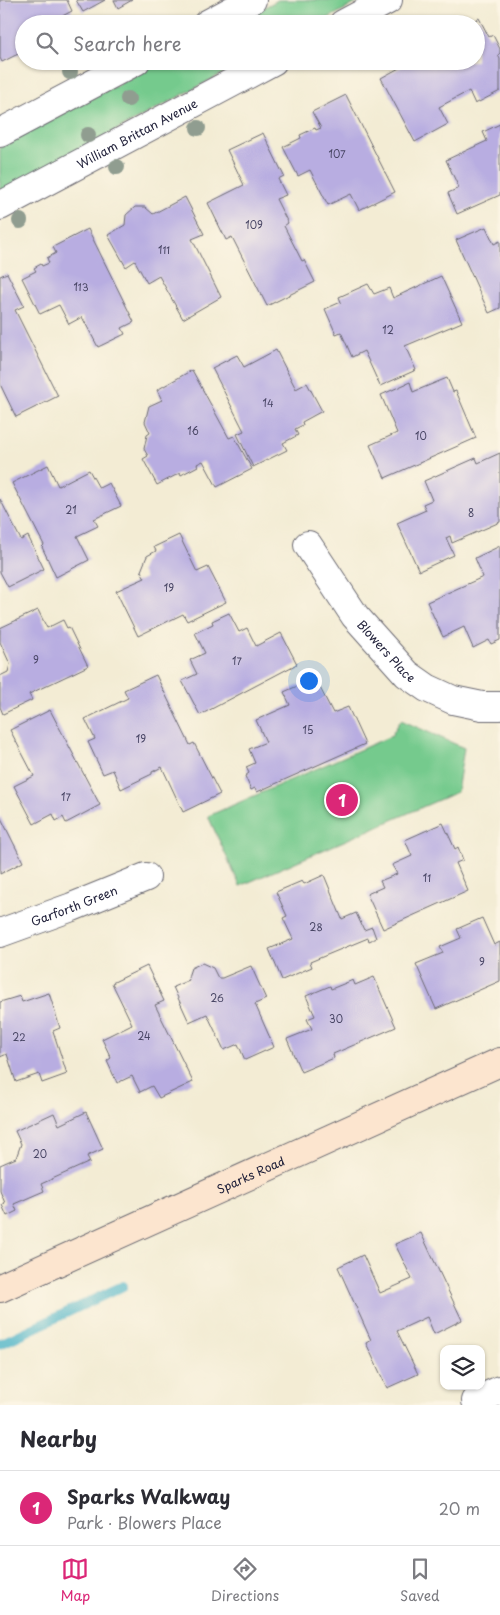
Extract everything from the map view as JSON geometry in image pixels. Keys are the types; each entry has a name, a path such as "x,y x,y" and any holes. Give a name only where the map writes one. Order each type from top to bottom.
{"main road":[{"name":"Sparks Road","path":"0,1288 500,1062"}],"street":[{"path":"224,15 252,0"},
{"path":"360,15 388,0"},
{"path":"0,133 119,70"},
{"name":"William Brittan Avenue","path":"0,206 256,70"},
{"name":"Blowers Place","path":"308,546 355,616 407,674 427,688 453,700 482,706 500,706"},
{"name":"Garforth Green","path":"0,933 72,907 146,877"}],"green space":[{"path":"278,0 362,0 334,15 250,15"},
{"path":"145,70 229,70 0,192 0,147"},
{"path":"401,720 464,748 457,792 240,886 208,816 391,736"}],"building":[{"path":"0,0 67,0 72,11 64,15 15,15 15,56 2,62 0,58"},
{"path":"76,0 105,0 83,12"},
{"path":"114,0 132,0 118,8"},
{"path":"485,29 489,37 493,35 500,49 498,55 500,59 500,91 475,104 469,91 439,107 448,124 415,142 381,78 396,70 485,70"},
{"path":"346,95 395,192 359,210 351,194 328,205 310,170 298,176 283,147 301,138 300,135 315,128 316,130 321,128 312,112"},
{"path":"500,124 500,195 457,214 448,193 459,188 446,160 487,141 483,132"},
{"path":"263,133 284,176 278,179 286,195 276,199 288,223 284,226 315,282 267,306 232,237 226,240 208,203 244,185 227,150"},
{"path":"185,197 204,234 192,239 221,297 183,319 159,276 147,283 135,261 126,267 108,235 125,225 126,215 135,207 145,207 153,214"},
{"path":"486,227 494,244 500,241 500,308 489,313 456,240"},
{"path":"88,229 134,322 122,328 125,334 98,347 82,317 69,324 59,305 40,314 22,278 36,271 34,268 41,264 42,266 49,263 47,258 56,253 53,247"},
{"path":"7,273 24,306 15,310 58,396 16,417 0,384 0,276"},
{"path":"441,276 462,322 405,346 416,370 380,386 364,351 352,357 341,332 336,334 325,309 341,302 339,297 368,284 374,294 389,288 393,298"},
{"path":"276,350 296,389 307,383 322,411 302,422 303,425 295,429 298,435 283,443 287,450 253,467 237,434 244,431 212,368 237,355 244,367"},
{"path":"192,370 229,438 234,436 252,469 217,487 203,461 197,464 198,466 181,475 180,473 157,485 143,459 148,456 144,449 147,435 150,433 145,422 149,406 162,400 157,390"},
{"path":"447,378 453,392 456,391 476,438 385,478 370,445 397,433 381,395 410,382 413,392"},
{"path":"500,453 500,522 452,543 450,536 446,538 454,555 419,571 397,523 426,510 423,504 432,500 424,481 476,458 478,463"},
{"path":"48,465 58,486 89,470 99,488 109,483 121,506 94,519 98,526 77,536 89,560 56,577 42,547 44,545 12,483"},
{"path":"0,499 21,540 28,536 44,569 8,587 0,572"},
{"path":"179,535 197,572 208,567 226,602 187,621 183,614 138,636 116,591 145,578 141,571 147,556 156,551 154,547"},
{"path":"500,546 500,640 491,644 489,640 473,648 464,627 443,637 427,602 483,577 475,558"},
{"path":"38,610 47,628 63,620 67,628 69,627 88,666 29,694 32,700 3,714 0,707 0,676 8,672 10,664 0,642 0,628"},
{"path":"229,613 239,632 247,628 256,646 281,633 297,664 200,715 182,681 197,674 190,660 205,653 195,633 213,624 212,621"},
{"path":"156,675 190,745 194,743 220,794 183,812 162,767 121,789 113,770 103,774 88,742 95,739 85,719 128,698 124,690"},
{"path":"315,678 333,713 348,707 365,744 257,792 255,788 251,790 245,776 249,773 246,767 255,763 249,749 266,742 256,720 290,705 284,692"},
{"path":"50,710 100,805 66,823 63,817 56,821 53,814 34,824 14,786 34,776 10,730"},
{"path":"0,816 23,862 0,874"},
{"path":"443,823 455,849 458,847 463,860 456,863 468,891 383,929 367,894 383,887 380,881 397,874 392,865 412,856 405,840"},
{"path":"324,875 342,919 356,913 364,930 372,927 376,938 369,941 368,938 310,962 312,967 282,980 269,949 293,939 283,918 287,916 276,892 302,881 304,884"},
{"path":"482,918 494,945 500,942 500,981 436,1009 416,964 443,953 440,947 461,938 457,929"},
{"path":"202,963 213,968 218,978 251,966 266,999 255,1004 274,1047 245,1060 238,1044 224,1050 207,1014 189,1022 173,987 189,980 191,968"},
{"path":"147,966 164,1001 155,1005 193,1082 159,1098 152,1086 140,1092 132,1076 117,1083 107,1061 111,1058 102,1039 132,1024 112,983"},
{"path":"374,977 396,1027 333,1054 334,1058 301,1072 287,1039 312,1029 307,1019 315,1016 306,996 330,986 331,989 353,980 355,985"},
{"path":"49,993 60,1028 53,1031 67,1074 42,1083 39,1074 16,1082 7,1054 0,1057 0,1002 20,996 22,1002"},
{"path":"86,1112 103,1149 87,1156 90,1162 41,1184 44,1191 14,1204 17,1211 7,1216 2,1205 5,1203 0,1191 0,1165 16,1158 21,1144 15,1131 54,1113 59,1125"},
{"path":"421,1233 462,1320 434,1334 427,1317 397,1331 418,1374 387,1388 366,1343 371,1340 338,1267 363,1255 380,1293 412,1279 395,1244"}],"waterway":[{"path":"0,1344 123,1286"}],"place":[{"name":"Sparks Walkway","path":"342,800"}]}
